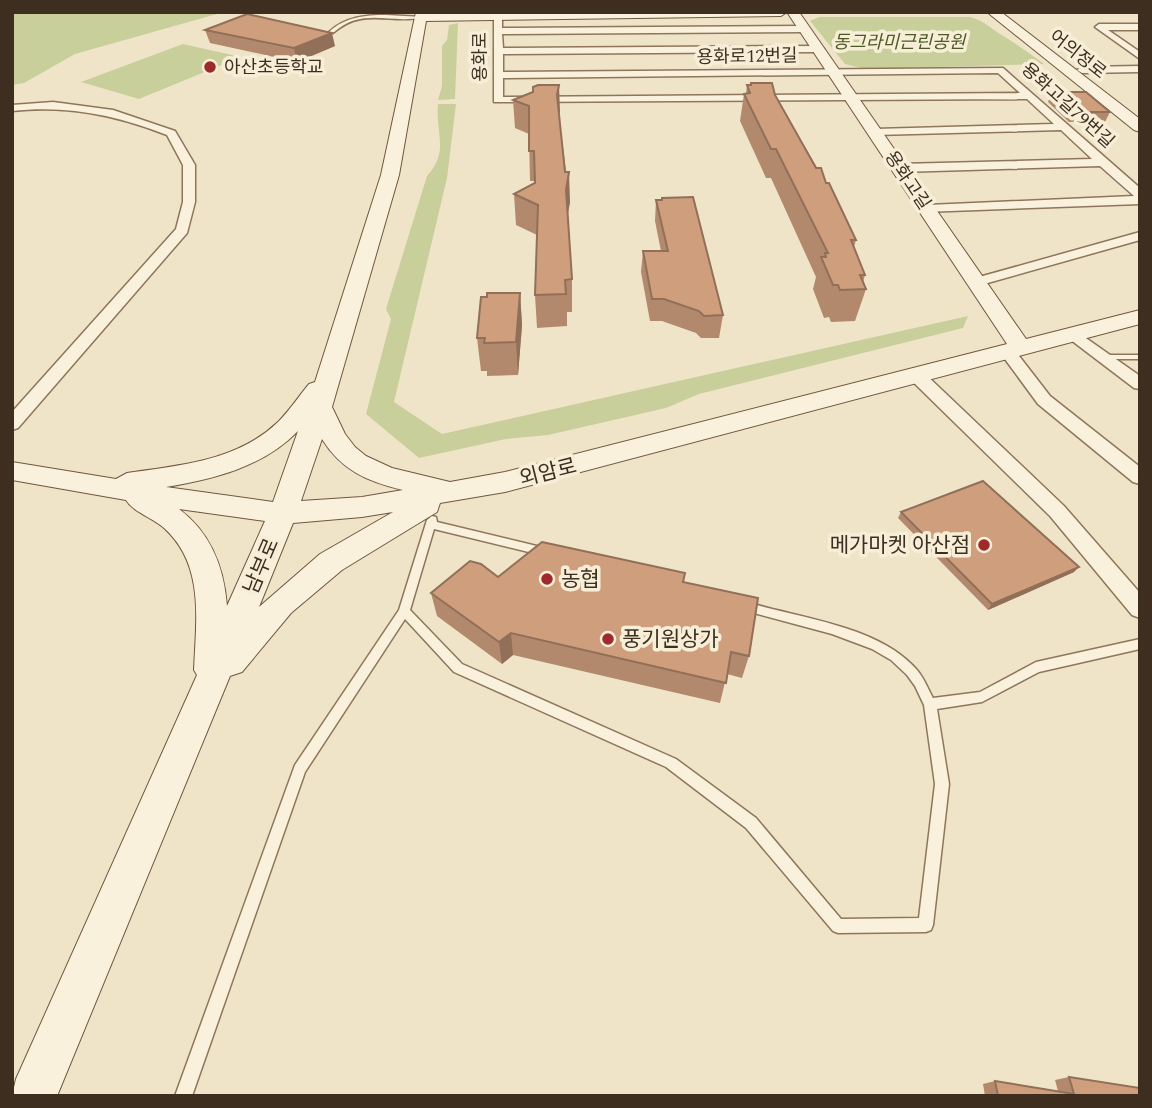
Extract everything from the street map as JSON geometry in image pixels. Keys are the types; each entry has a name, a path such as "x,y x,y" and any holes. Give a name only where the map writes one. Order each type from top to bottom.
{"street":[{"name":"용화로","path":"422,15 781,12"},
{"name":"용화고길","path":"793,12 977,282 1014,350"},
{"name":"어의정로","path":"993,12 1140,127"},
{"name":"어의정로","path":"1007,12 1140,111"},
{"path":"642,13 667,101 1029,96"},
{"name":"남부로","path":"33,1096 284,513 320,408 390,175 422,15"},
{"name":"용화로","path":"498,15 498,100 667,101"},
{"path":"1140,27 1100,27 1140,55"},
{"name":"용화로12번길","path":"497,31 805,30"},
{"path":"1127,47 1140,47"},
{"name":"용화로12번길","path":"497,51 819,49"},
{"path":"1082,69 1140,69"},
{"name":"용화고길79번길","path":"835,72 1000,70 1140,198"},
{"name":"용화로12번길","path":"497,75 835,72"},
{"path":"12,108 60,104 110,111 171,133 189,165 189,202 182,230 12,424"},
{"path":"875,132 1064,128"},
{"path":"900,168 1102,162"},
{"path":"928,209 1140,198"},
{"path":"977,282 1140,236"},
{"name":"외암로","path":"12,471 284,513 441,505 505,482 650,447 1140,317"},
{"path":"1073,334 1140,384"},
{"path":"1014,350 1044,400 1140,477"},
{"path":"104,487 217,467 255,453 287,428 330,374"},
{"path":"916,375 1057,511 1140,609"},
{"path":"320,408 338,444 353,460 441,505"},
{"path":"104,487 153,504 185,528 204,554 210,582 211,684"},
{"path":"211,684 280,604 331,562 441,505"}],"lane":[{"path":"331,32 337,24 349,20 422,15"},
{"path":"1104,357 1140,357"},
{"path":"183,1096 300,769 404,611 441,505 551,554"},
{"path":"404,611 458,668 671,763 751,823 838,926 926,925 942,784 930,704 912,672 883,648 849,635 772,616 735,603"},
{"path":"930,704 982,697 1036,667 1140,643"}],"green space":[{"path":"12,12 224,12 75,54 24,83 12,85"},
{"name":"동그라미근린공원","path":"819,17 970,17 985,23 1044,64 865,69 845,64 810,21"},
{"path":"458,23 455,99 438,100 442,86 442,46 447,40 449,25"},
{"path":"183,44 241,57 139,99 81,82"},
{"path":"438,104 456,104 447,178 394,402 442,434 968,316 963,328 699,394 666,408 548,435 506,439 419,458 366,414 391,319 386,309 427,176 434,167 440,150"}],"building":[{"path":"247,14 332,33 294,48 205,30"},
{"path":"772,83 775,95 816,168 821,168 856,240 851,240 865,275 860,275 866,289 840,290 838,285 833,285 821,257 826,257 825,253 828,253 776,149 771,149 744,94 750,93 747,85"},
{"path":"559,85 557,95 565,172 569,172 566,190 572,279 565,280 566,294 535,295 538,205 514,194 535,183 534,151 529,151 529,106 513,100 533,92 533,87"},
{"path":"1052,92 1086,92 1110,112 1074,112"},
{"path":"693,197 723,315 704,316 699,311 664,299 652,299 643,251 668,251 656,200"},
{"path":"487,293 520,293 516,342 484,343 485,338 477,338 481,297 487,297"},
{"name":"메가마켓 아산점","path":"983,481 1079,567 992,604 901,512"},
{"name":"풍기원상가","path":"542,542 685,573 683,582 758,598 749,656 731,652 726,683 511,633 499,642 431,593 470,561 481,564 498,577"},
{"path":"1069,1077 1140,1088 1140,1096 998,1096 995,1081 1074,1094"}],"place":[{"name":"아산초등학교","path":"210,67"},
{"name":"메가마켓 아산점","path":"984,545"},
{"name":"농협","path":"547,579"},
{"name":"풍기원상가","path":"608,639"}]}
